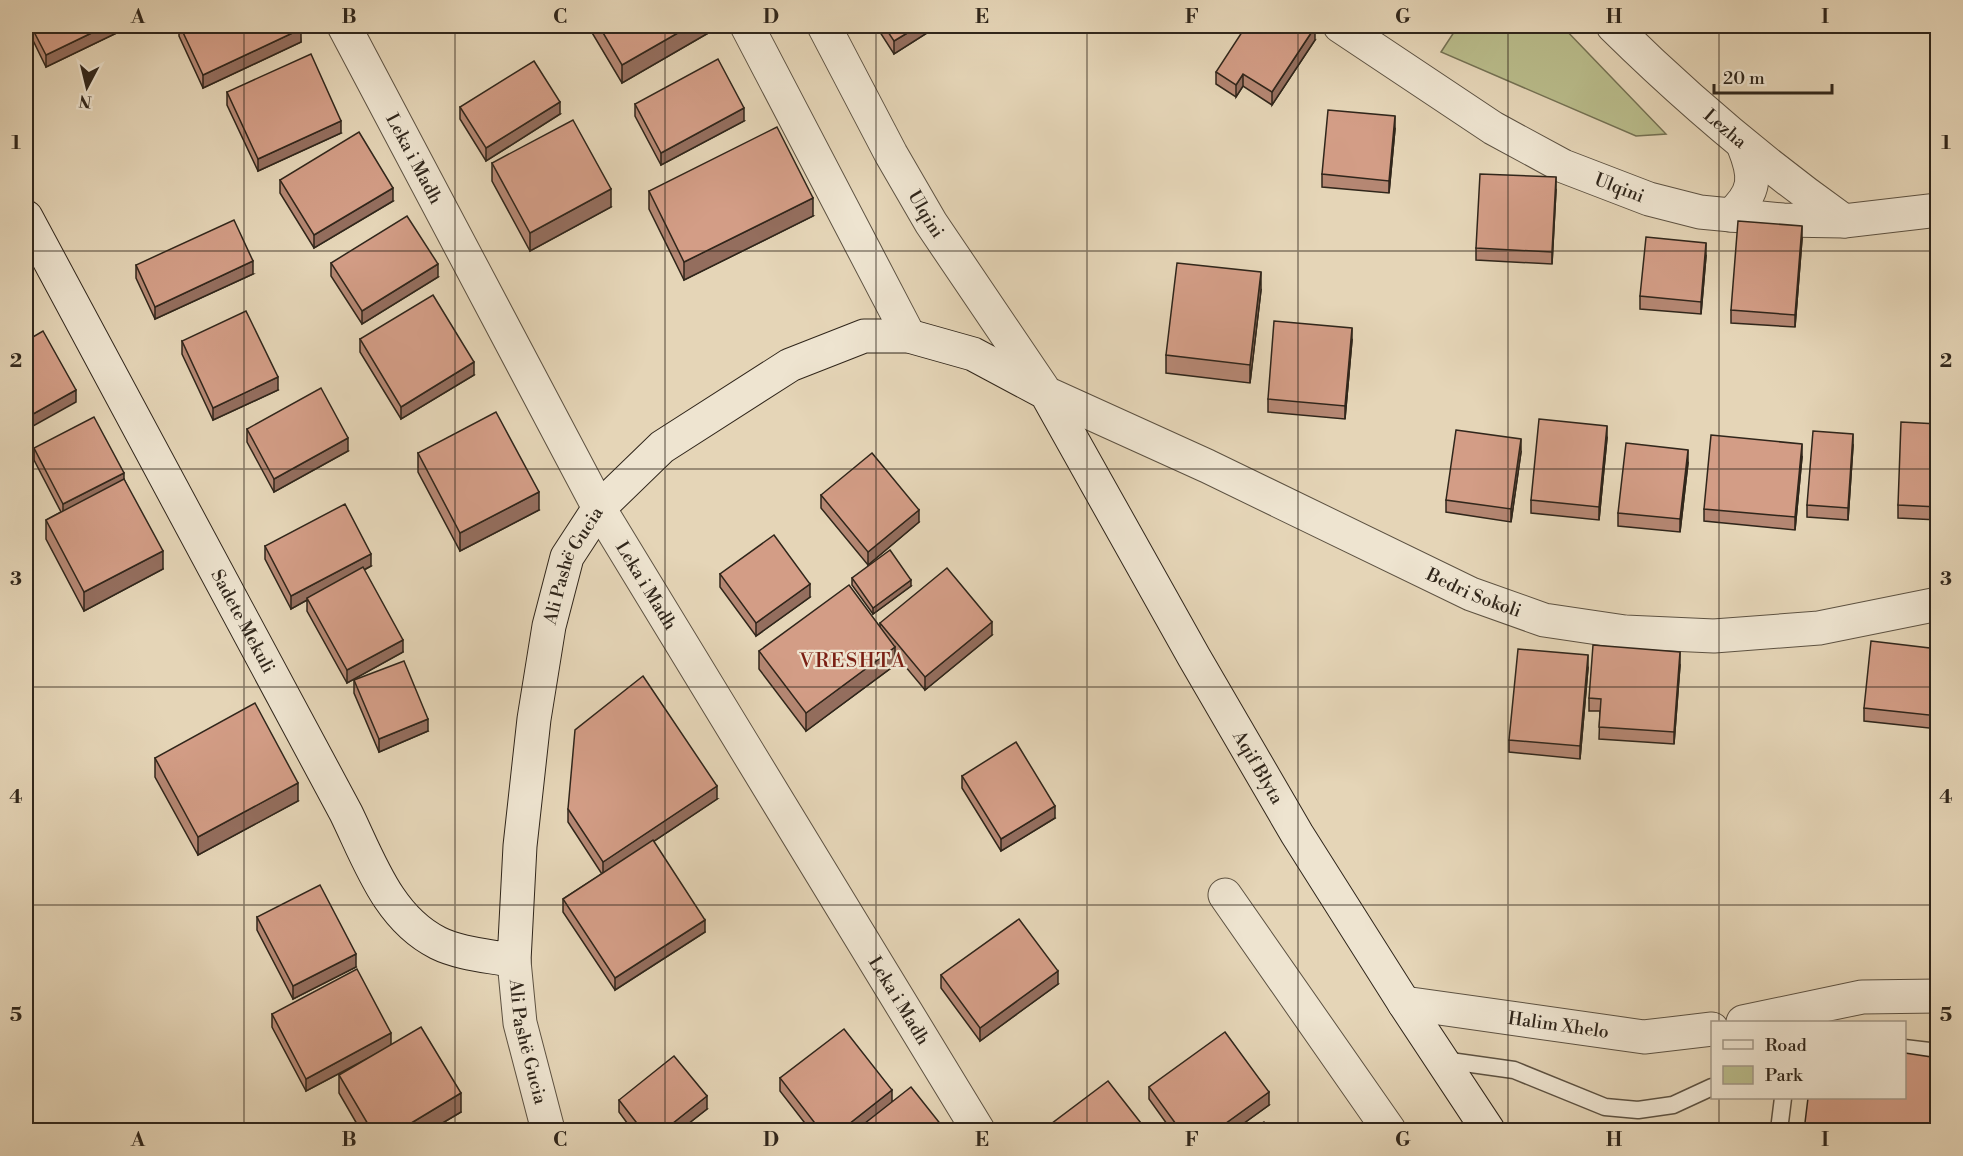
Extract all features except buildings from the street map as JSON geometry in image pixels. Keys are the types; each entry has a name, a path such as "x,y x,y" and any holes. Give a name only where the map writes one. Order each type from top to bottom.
{"street":[{"name":"Leka i Madh","path":"344,26 599,508 978,1131"},
{"path":"747,26 909,336"},
{"name":"Ulqini","path":"824,26 891,154 931,223 1046,393"},
{"name":"Ulqini","path":"1340,26 1493,128 1563,165 1649,199 1700,212 1731,216 1844,221 1938,210"},
{"name":"Lezha","path":"1613,26 1655,68 1744,147 1844,221"},
{"path":"1731,216 1745,203 1752,187 1753,170 1744,147"},
{"name":"Sadete Mekuli","path":"26,217 346,813 387,895 408,922 439,944 514,961"},
{"name":"Ali Pashë Gucia","path":"548,1131 520,1023 514,961 520,846 534,719 549,626 567,556 599,508 662,447 790,365 864,336 909,336 973,354 1046,393"},
{"name":"Bedri Sokoli","path":"1046,393 1207,466 1471,594 1544,620 1625,632 1714,636 1820,628 1938,604"},
{"name":"Aqif Blyta","path":"1046,393 1211,687 1297,834 1488,1131"},
{"path":"1225,895 1389,1131"},
{"path":"1752,1021 1862,997 1938,996"},
{"name":"Halim Xhelo","path":"1404,1003 1644,1037 1711,1029"}],"lane":[{"path":"1906,1048 1938,1052"},
{"path":"1443,1060 1514,1070 1605,1107 1627,1109 1673,1105 1711,1088"},
{"path":"1779,1131 1784,1099"}],"green space":[{"path":"1458,26 1562,26 1666,134 1636,136 1441,52"}],"district":[{"name":"VRESHTA","path":"853,661"}]}
